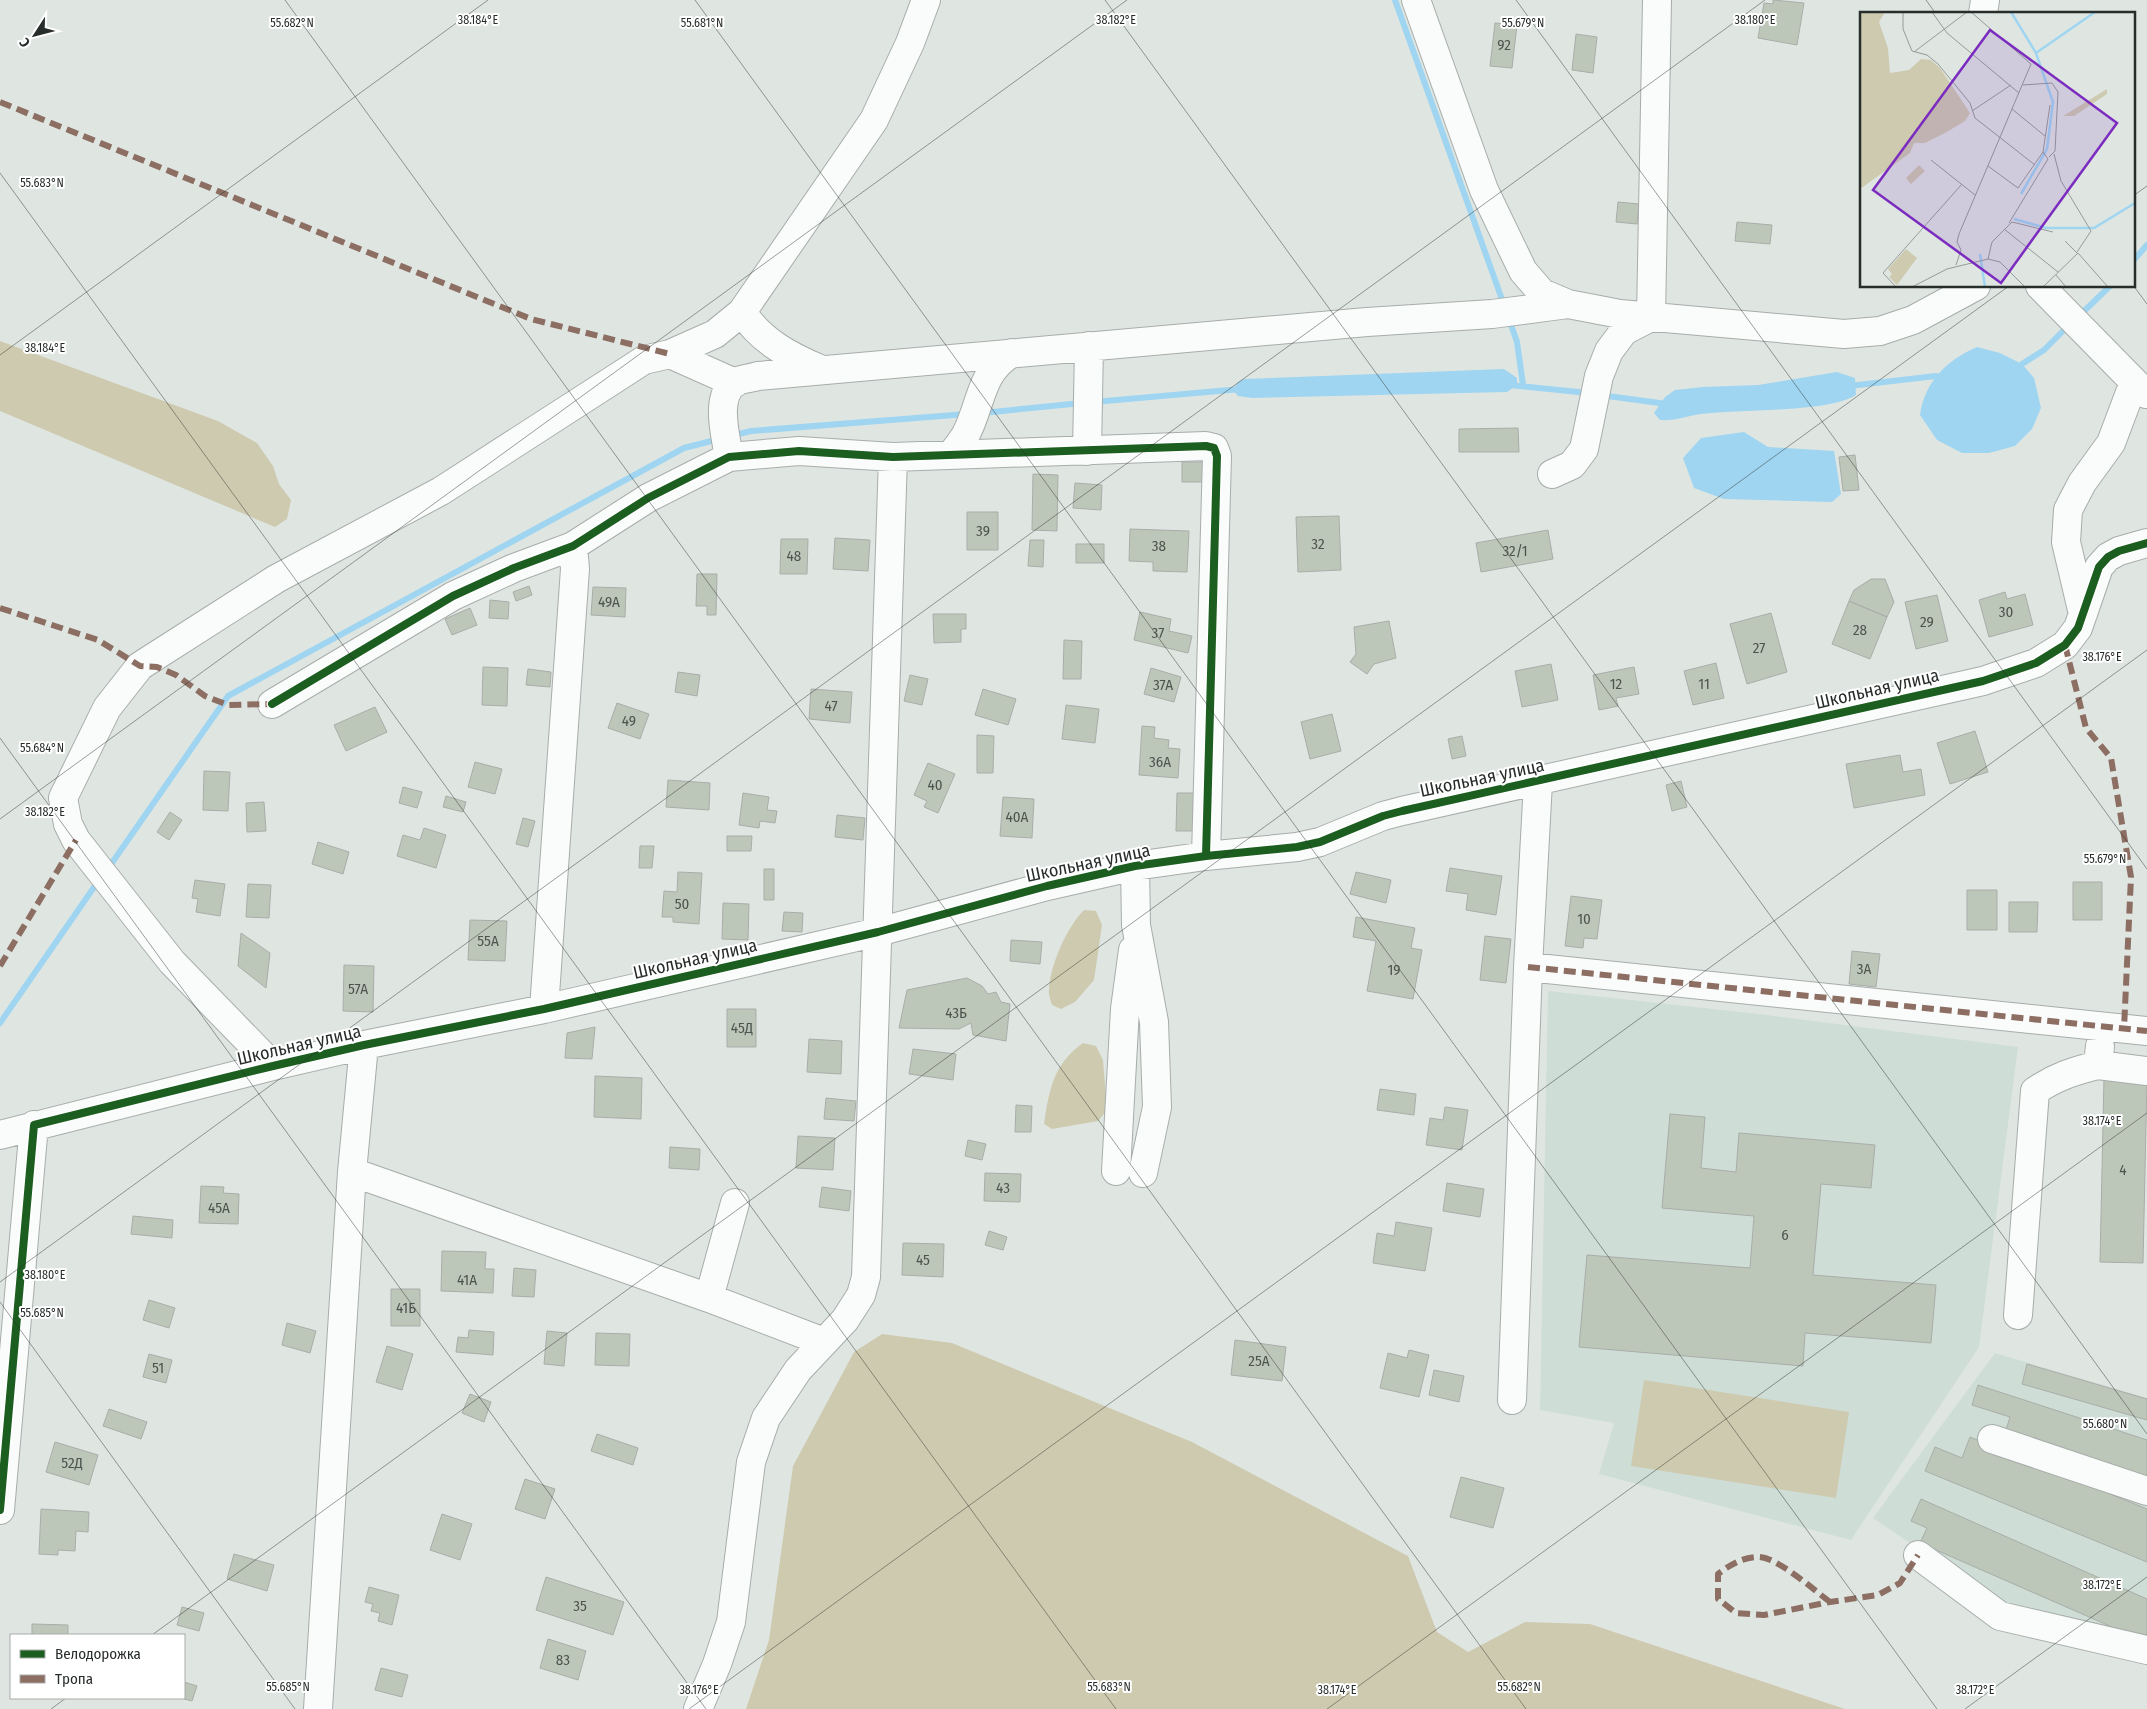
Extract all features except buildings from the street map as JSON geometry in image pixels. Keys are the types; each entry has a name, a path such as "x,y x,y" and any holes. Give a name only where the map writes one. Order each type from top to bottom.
{"street":[{"path":"274,1066 172,962 76,840 68,824 62,798 107,708 140,666 276,579 441,492 644,360 670,354 714,334 742,312 874,120 910,43 926,0"},
{"path":"1416,0 1484,190 1523,271 1542,293 1568,304 1620,314 1844,334 1880,331 1913,320 1972,288"},
{"path":"1651,317 1657,0"},
{"path":"2042,288 2140,388 2111,443 2082,483 2068,510 2066,542 2083,614"},
{"path":"670,354 735,382 758,376 822,370 1367,322 1492,314 1568,304"},
{"path":"742,312 752,327 788,355 822,370"},
{"path":"1552,474 1572,465 1584,448 1599,376 1609,352 1624,331 1651,317"},
{"path":"1086,451 1089,346"},
{"path":"952,455 965,436 990,373 1000,360 1012,353"},
{"path":"730,457 722,414 726,395 735,382"},
{"path":"272,704 453,596 514,568 573,546 648,498 730,457 799,451 893,457 1206,446 1214,448 1217,456 1206,856"},
{"path":"698,1709 717,1664 731,1622 752,1462 766,1418 798,1370 845,1320 860,1294 866,1277 893,457"},
{"name":"Школьная улица","path":"0,1135 34,1125 364,1045 544,1009 878,932 1047,886 1135,866 1206,856 1297,847 1320,842 1383,816 1983,681 2036,663 2065,645 2078,628 2099,566 2108,557 2119,551 2147,544"},
{"path":"544,1009 575,569 573,546"},
{"path":"1512,1400 1505,1261 1514,1110 1535,1083 1528,967 1538,782"},
{"path":"1116,1170 1125,1009 1136,925 1135,866"},
{"path":"1136,925 1154,1022 1157,1107 1144,1173"},
{"path":"1528,967 2147,1031"},
{"path":"2098,1065 2103,1027"},
{"path":"318,1709 352,1172 364,1045"},
{"path":"2018,1315 2035,1091 2050,1080 2098,1065 2147,1071"},
{"path":"0,1510 34,1125"},
{"path":"352,1172 709,1298 824,1342"},
{"path":"709,1298 735,1204"},
{"path":"1992,1439 2147,1490"},
{"path":"1918,1555 2000,1616 2147,1650"}],"shaded area":[{"path":"0,341 218,421 257,443 273,466 279,484 291,500 287,519 275,527 0,411"},
{"path":"1084,910 1096,911 1102,925 1094,980 1075,1002 1061,1009 1052,1005 1049,996 1052,969 1060,947"},
{"path":"1548,991 1759,1014 2018,1047 1979,1347 1851,1540 1599,1474 1614,1423 1540,1410"},
{"path":"1083,1043 1096,1046 1103,1060 1107,1110 1098,1121 1052,1129 1044,1124 1054,1079 1065,1060"},
{"path":"882,1334 952,1343 1192,1442 1408,1556 1437,1632 1468,1652 1525,1622 1590,1624 1845,1709 746,1709 769,1640 793,1466 854,1352"},
{"path":"1995,1353 2147,1398 2147,1645 2001,1605 1873,1518"},
{"path":"1644,1380 1849,1412 1836,1498 1631,1466"}],"water":[{"path":"1977,347 2000,353 2022,364 2034,378 2041,408 2032,429 2015,446 1989,453 1962,453 1937,440 1920,415 1927,392 1939,373 1956,358"},
{"path":"1504,369 1517,378 1517,385 1507,392 1252,398 1238,396 1233,390 1237,383 1244,379"},
{"path":"1837,372 1855,378 1856,395 1843,401 1804,408 1717,412 1671,420 1660,420 1654,413 1665,397 1675,390 1758,385"},
{"path":"1744,432 1768,447 1834,451 1841,494 1832,502 1724,499 1694,488 1683,458 1701,438"}],"waterway":[{"path":"1395,0 1504,305"},
{"path":"2134,260 2147,245"},
{"path":"2078,317 2108,288"},
{"path":"1509,319 1517,342 1523,385"},
{"path":"2022,364 2044,350 2069,325"},
{"path":"1849,386 1936,376"},
{"path":"1509,385 1588,393"},
{"path":"1094,402 1241,389"},
{"path":"1600,395 1667,404"},
{"path":"982,413 1082,403"},
{"path":"731,436 751,431 967,414"},
{"path":"107,870 228,696 684,448 719,439"},
{"path":"0,1023 99,880"}],"marked path":[{"path":"0,102 531,319 670,354"},
{"path":"0,608 98,640 140,666 157,667 176,675 205,696 228,705 272,704"},
{"path":"2065,645 2086,728 2111,758 2131,877 2124,1029"},
{"path":"0,966 76,840"},
{"path":"1528,967 2147,1031"},
{"path":"1830,1602 1784,1567 1765,1558 1757,1557 1741,1560 1718,1574 1718,1599 1736,1613 1764,1615 1878,1595 1900,1583 1918,1555"}],"cycle path":[{"path":"272,704 453,596 514,568 573,546 648,498 729,457 799,451 893,457 1206,446 1214,448 1217,456 1206,856"},
{"path":"0,1510 34,1125 364,1045 544,1009 878,932 1047,886 1135,866 1206,856 1297,847 1320,842 1383,816 1402,811 1983,681 2036,663 2065,645 2078,628 2099,567 2108,557 2119,551 2147,543"}]}
